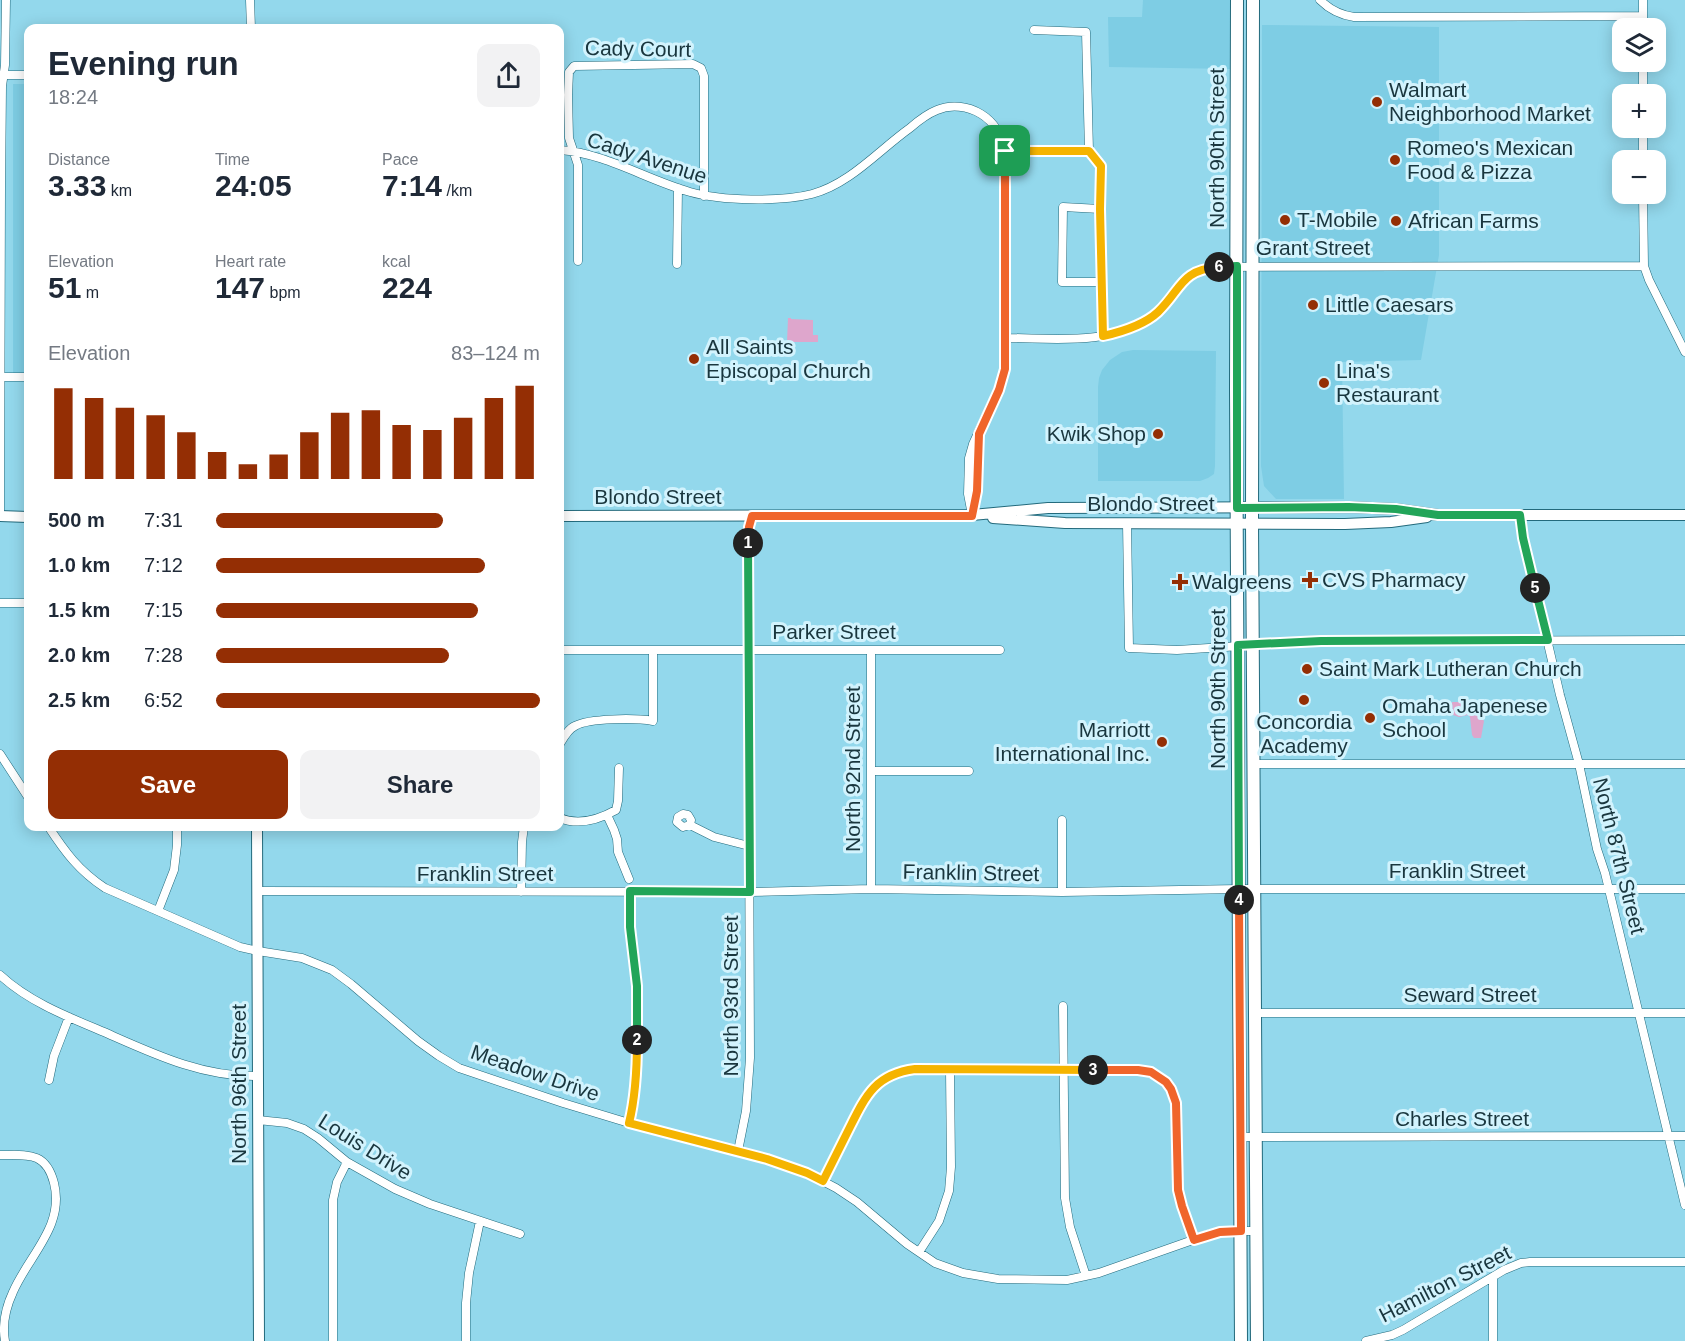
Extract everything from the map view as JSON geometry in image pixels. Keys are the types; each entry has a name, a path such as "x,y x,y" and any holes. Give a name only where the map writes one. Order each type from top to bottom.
{"main road":[{"name":"North 90th Street","path":"1237,0 1241,1341"},
{"name":"North 90th Street","path":"1253,0 1252,524 1257,1341"},
{"name":"Blondo Street","path":"972,516 1048,508 1377,508 1438,515 1685,515"},
{"name":"Blondo Street","path":"564,516 972,516 1055,522 1252,524 1391,522 1438,515"},
{"path":"0,516 24,517"},
{"name":"North 96th Street","path":"257,831 259,1341"}],"street":[{"path":"0,516 0,189 6,0"},
{"path":"250,0 250,24"},
{"path":"1320,0 1332,10 1354,17 1643,16 1643,0"},
{"path":"1034,30 1086,32 1089,151 1101,166 1103,336"},
{"name":"Cady Court","path":"574,153 569,138 568,95 569,72 574,66 693,64 701,68 704,76 704,196"},
{"path":"2,75 24,75"},
{"name":"Cady Avenue","path":"564,151 602,160 704,196 788,198 823,191 847,178 922,119 935,111 951,106 972,109 983,116 996,128 1004,148"},
{"path":"972,516 977,491 979,434 1005,369 1004,148 1089,151"},
{"path":"574,153 578,165 578,261"},
{"path":"677,264 678,188"},
{"path":"1643,204 1644,266 1685,352"},
{"path":"1100,209 1063,207 1062,282 1102,282"},
{"name":"Grant Street","path":"1006,338 1082,338 1103,336 1127,329 1150,318 1162,308 1183,281 1195,272 1210,267 1644,266"},
{"path":"0,377 24,377"},
{"name":"North 87th Street","path":"1520,515 1560,695 1579,764 1597,849 1685,1205"},
{"name":"North 93rd Street","path":"738,1151 749,1083 748,534 752,516"},
{"path":"1127,523 1129,648 1177,650 1328,640 1685,640"},
{"path":"0,603 24,603"},
{"name":"Parker Street","path":"564,650 1000,650"},
{"path":"564,732 584,722 595,720 652,721 653,650"},
{"name":"North 92nd Street","path":"871,650 871,889"},
{"path":"0,754 24,791"},
{"path":"1254,764 1685,764"},
{"path":"564,819 580,822 607,815 616,810 619,768"},
{"path":"872,771 969,771"},
{"path":"607,815 617,839 618,852 628,879"},
{"path":"1062,820 1062,892"},
{"path":"690,825 714,837 749,846"},
{"name":"Meadow Drive","path":"52,831 69,856 91,879 114,892 240,947 302,958 332,970 418,1041 459,1068 629,1123 786,1165 823,1181 857,1202 919,1252 946,1268 981,1277 1064,1280 1086,1276 1220,1232 1256,1231"},
{"path":"158,911 174,870 177,831"},
{"path":"521,892 523,831"},
{"name":"Franklin Street","path":"257,891 750,892 871,889 1062,892 1239,889 1685,889"},
{"path":"629,1123 635,1091 637,1061 637,986 630,927 630,891"},
{"path":"0,975 26,994 69,1017 185,1066 218,1073 257,1076"},
{"path":"1063,1006 1065,1198 1070,1227 1086,1276"},
{"name":"Seward Street","path":"1255,1013 1685,1013"},
{"path":"49,1080 54,1056 69,1017"},
{"path":"919,1252 939,1221 949,1191 951,1167 950,1070"},
{"path":"823,1181 864,1100 873,1087 889,1076 904,1071 1138,1070 1157,1075 1166,1082 1174,1096 1178,1190 1194,1240"},
{"name":"Louis Drive","path":"258,1120 287,1123 304,1130 318,1138 347,1162 395,1189 430,1204 520,1234"},
{"name":"Charles Street","path":"1240,1137 1685,1136"},
{"path":"0,1155 34,1156 45,1163 53,1178 56,1200 50,1229 10,1299 5,1315 5,1341"},
{"path":"333,1341 333,1200 337,1182 347,1162"},
{"path":"466,1341 469,1273 480,1221"},
{"name":"Hamilton Street","path":"1366,1341 1382,1339 1403,1330 1513,1266 1530,1262 1685,1262"},
{"path":"1493,1277 1493,1341"}],"shaded area":[{"path":"1143,0 1231,0 1232,69 1109,67 1108,17 1142,17"},
{"path":"1262,25 1439,27 1439,255 1421,360 1342,362 1344,499 1276,499 1264,486 1261,466"},
{"path":"13,84 24,84 24,373 13,373"},
{"path":"788,318 813,320 813,335 818,335 818,342 787,342"},
{"path":"1133,350 1216,351 1215,466 1214,474 1208,478 1200,481 1098,481 1099,378 1110,360 1122,352"},
{"path":"1452,702 1478,702 1478,713 1484,721 1481,738 1474,738 1472,735 1468,715 1459,717 1453,715"}],"place":[{"name":"Walmart Neighborhood Market","path":"1377,102"},
{"name":"Romeo's Mexican Food & Pizza","path":"1395,160"},
{"name":"T-Mobile","path":"1285,220"},
{"name":"African Farms","path":"1396,221"},
{"name":"Little Caesars","path":"1313,305"},
{"name":"All Saints Episcopal Church","path":"694,359"},
{"name":"Lina's Restaurant","path":"1324,383"},
{"name":"Kwik Shop","path":"1158,434"},
{"name":"CVS Pharmacy","path":"1310,580"},
{"name":"Walgreens","path":"1180,582"},
{"name":"Saint Mark Lutheran Church","path":"1307,669"},
{"name":"Concordia Academy","path":"1304,700"},
{"name":"Omaha Japenese School","path":"1370,718"},
{"name":"Marriott International Inc.","path":"1162,742"}],"route":[{"path":"1005,151 1089,151 1101,166 1103,336 1127,329 1150,318 1162,308 1183,281 1195,272 1210,267 1237,266 1237,508 1349,507 1396,509 1438,515 1520,515 1548,640 1321,641 1238,645 1241,1231 1220,1232 1194,1240 1178,1190 1174,1096 1166,1082 1151,1072 1141,1070 915,1069 895,1073 882,1080 869,1092 823,1181 767,1159 629,1123 637,1076 637,986 629,914 630,891 750,892 748,534 752,516 972,516 977,491 979,434 999,390 1005,369 1005,151"}]}
